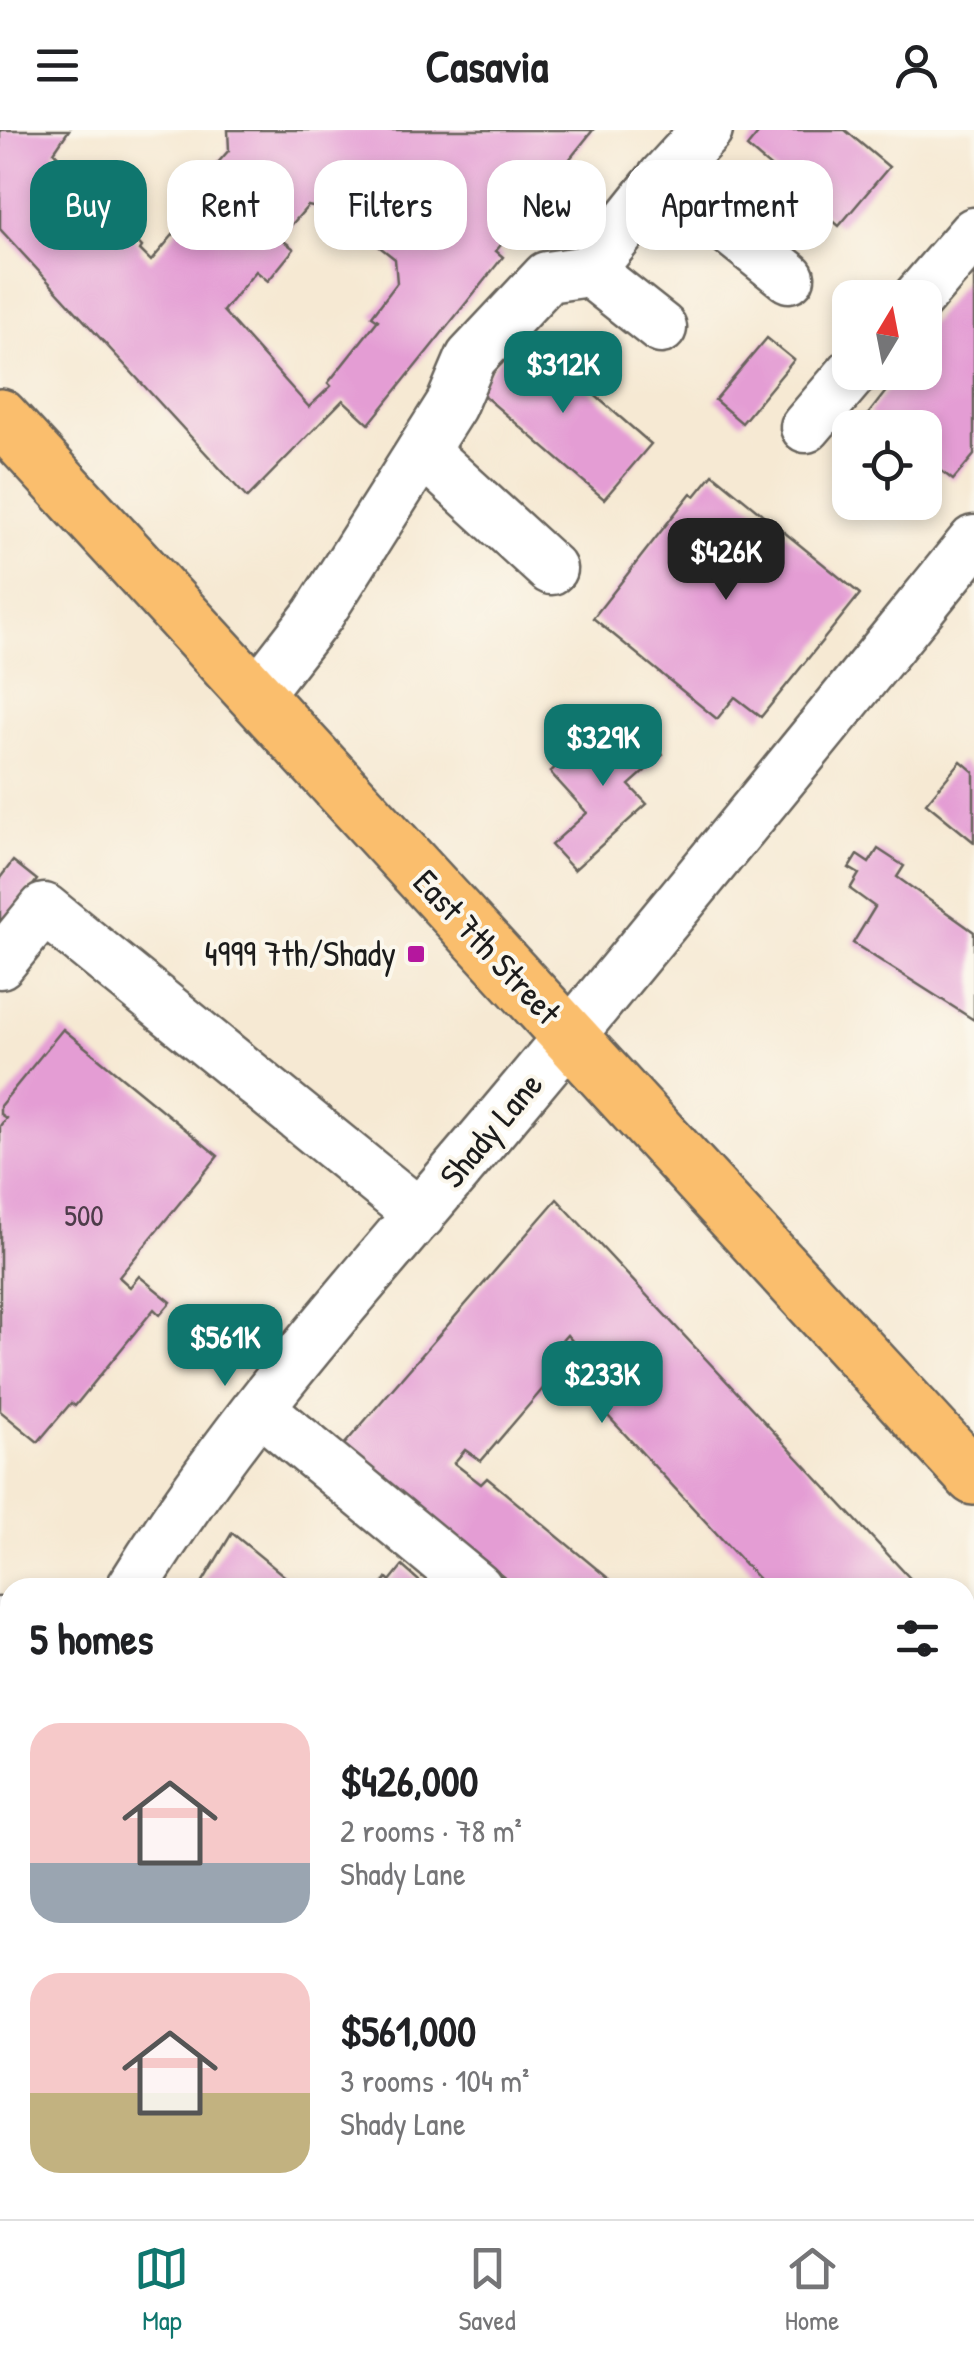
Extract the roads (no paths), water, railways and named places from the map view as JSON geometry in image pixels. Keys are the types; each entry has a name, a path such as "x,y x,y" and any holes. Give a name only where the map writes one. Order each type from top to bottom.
{"main road":[{"name":"East 7th Street","path":"0,417 974,1477"}],"street":[{"path":"679,160 706,130"},
{"path":"255,696 318,615 451,405 471,358 547,277 589,270 626,224"},
{"path":"934,280 974,233"},
{"path":"754,250 789,278"},
{"path":"589,270 661,328"},
{"path":"806,426 837,390"},
{"path":"422,451 551,569"},
{"name":"Shady Lane","path":"138,1578 166,1532 260,1409 974,541"},
{"path":"0,963 44,910 420,1215"},
{"path":"260,1409 465,1578"}],"place":[{"name":"4999 7th/Shady","path":"416,954"}]}
